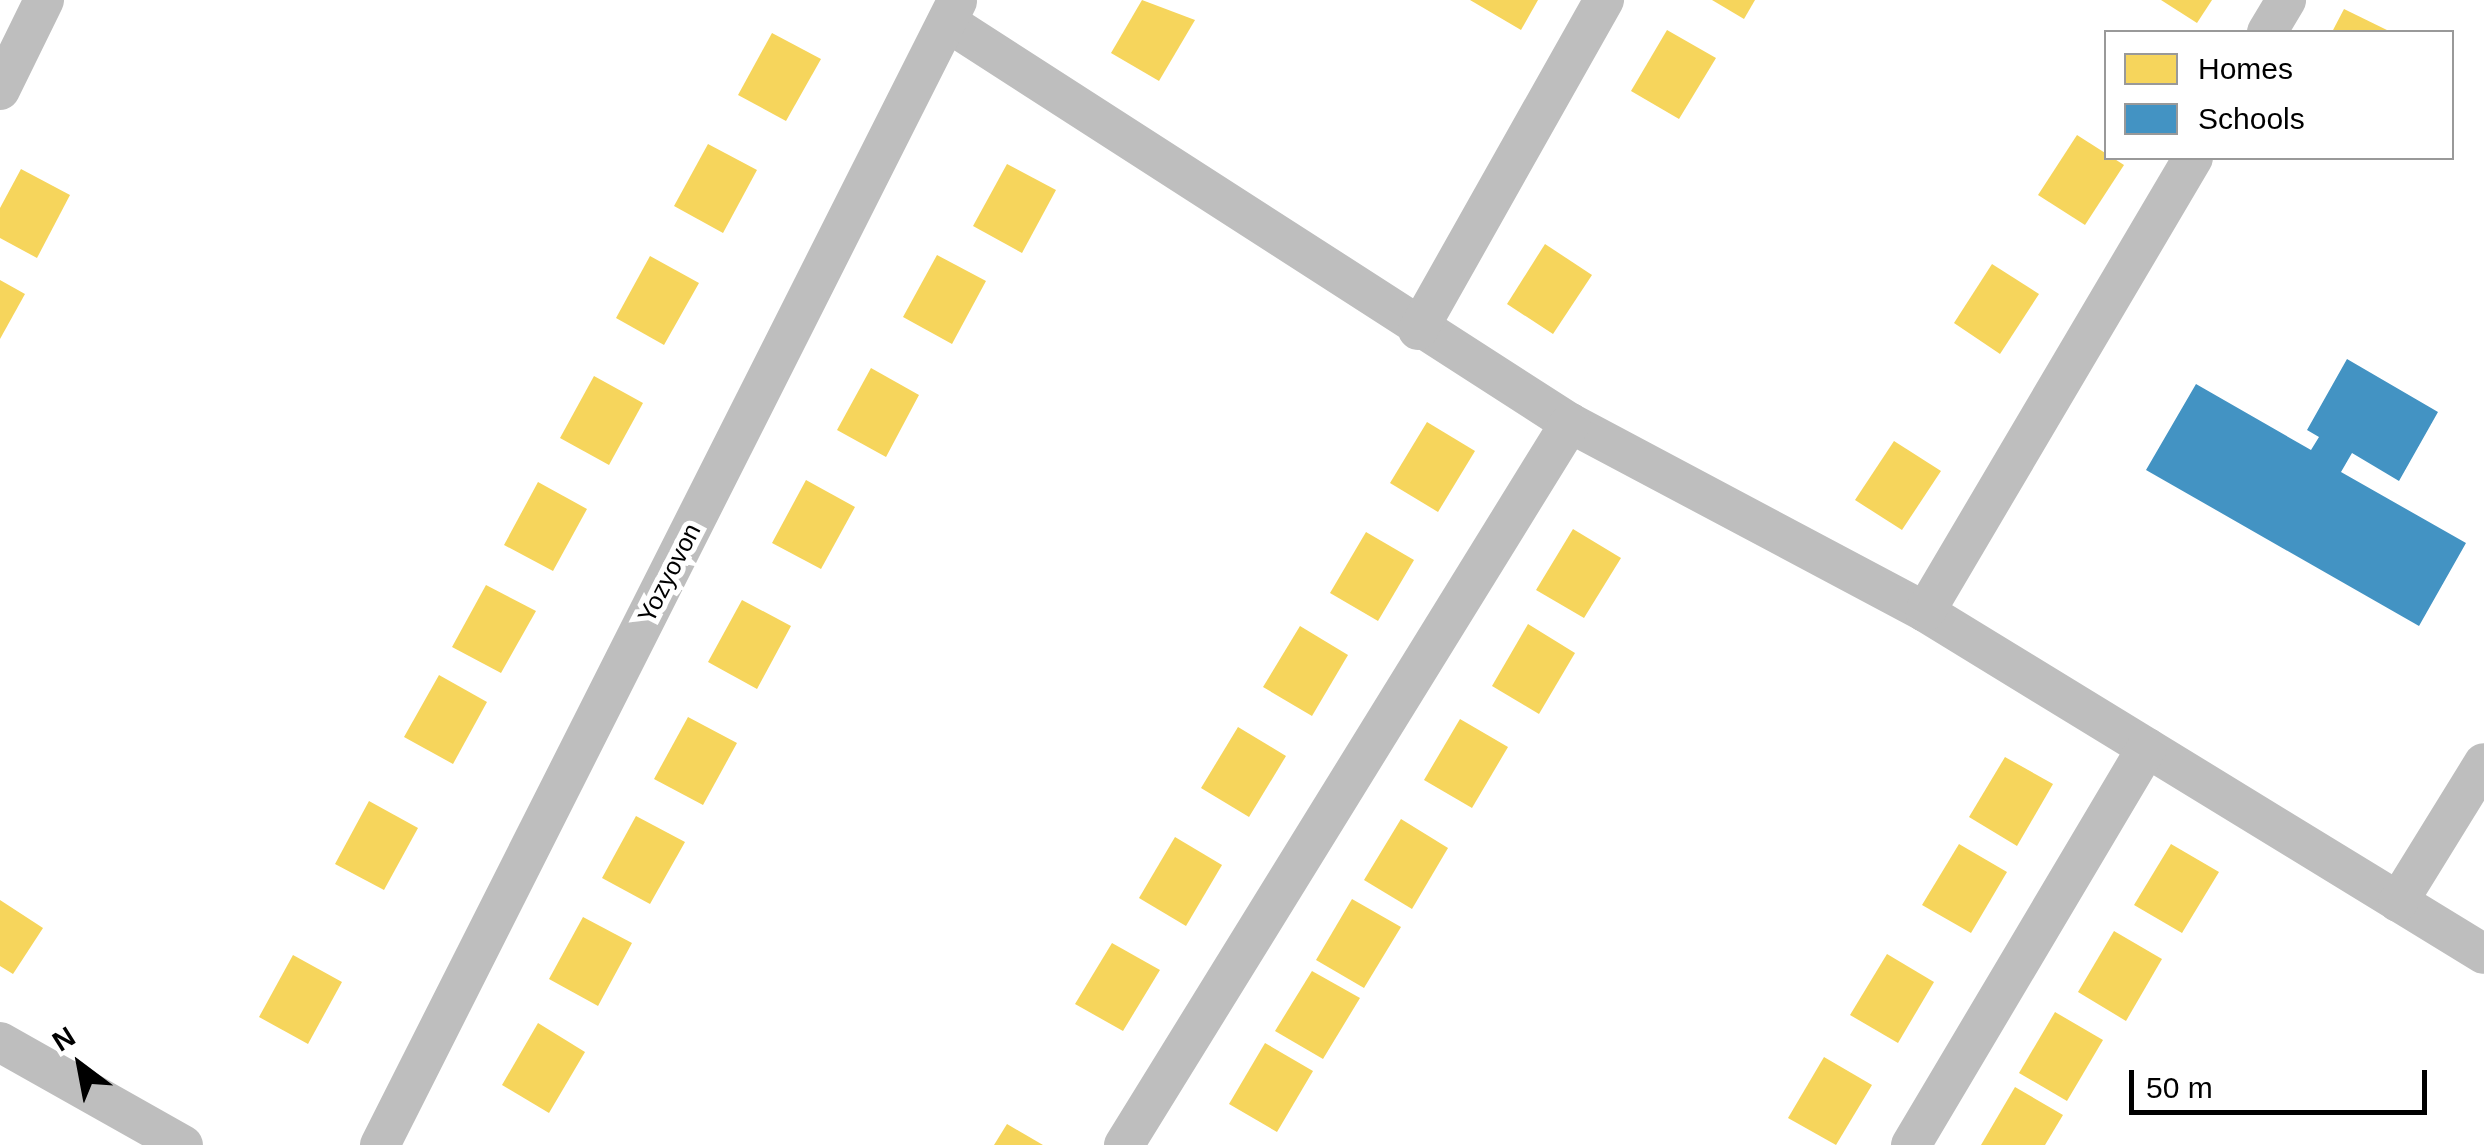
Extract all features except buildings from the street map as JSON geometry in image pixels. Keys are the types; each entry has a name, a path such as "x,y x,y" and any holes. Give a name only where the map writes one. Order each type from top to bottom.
{"street":[{"path":"0,90 44,0"},
{"path":"1418,330 1604,0"},
{"path":"2268,30 2286,0"},
{"path":"952,11 1418,330 1570,423 1925,612 2484,954"},
{"name":"Yozyovon","path":"380,1145 952,11"},
{"path":"1925,612 2192,160"},
{"path":"1124,1145 1570,423"},
{"path":"1911,1145 2147,748"},
{"path":"2398,902 2484,764"},
{"path":"0,1042 182,1145"}]}
